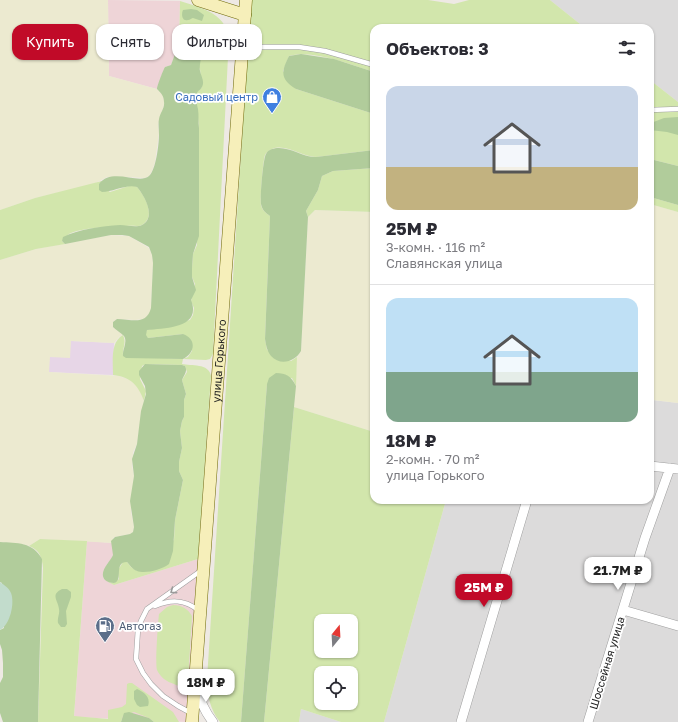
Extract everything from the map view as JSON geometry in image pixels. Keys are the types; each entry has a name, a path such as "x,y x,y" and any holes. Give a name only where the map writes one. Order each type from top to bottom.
{"main road":[{"path":"198,0 245,15"},
{"name":"улица Горького","path":"244,24 246,0"},
{"name":"улица Горького","path":"193,718 241,60"}],"street":[{"path":"654,466 674,468"},
{"name":"Шоссейная улица","path":"588,722 645,538 674,468"},
{"path":"462,722 526,504"},
{"path":"623,610 678,626"},
{"path":"196,683 202,705 213,722"}],"lane":[{"path":"262,47 299,47 325,51 370,64"},
{"path":"654,110 678,109"},
{"path":"193,718 163,696 151,684 139,666 136,659 138,629 140,621 147,609 205,568"},
{"path":"147,609 162,603 179,601 194,607 201,613"}],"shaded area":[{"path":"0,0 108,0 108,24 96,24 96,60 109,60 109,76 157,89 163,95 164,105 158,125 159,133 155,162 152,171 149,176 145,178 107,177 94,184 35,198 0,210"},
{"path":"108,0 180,1 180,24 172,24 173,60 171,65 165,67 157,89 109,76 109,60 164,60 164,24 108,24"},
{"path":"550,0 678,0 678,102 654,83 654,24 580,24"},
{"path":"654,205 678,212 678,403 654,400"},
{"path":"315,210 370,212 370,431 294,407 297,357 301,351 308,217"},
{"path":"111,235 129,236 149,248 153,263 151,308 149,316 144,319 135,320 117,319 113,322 113,327 123,335 114,343 71,341 70,358 50,357 49,372 119,376 130,380 138,387 144,401 137,444 133,452 132,466 134,476 131,512 134,527 133,532 113,538 113,543 40,539 29,546 0,542 0,260 36,249"},
{"path":"71,341 114,343 113,375 49,372 49,357"},
{"path":"654,400 678,403 678,722 384,722 445,504 654,504"},
{"path":"87,541 113,543 113,555 107,564 103,575 104,579 114,585 198,559 186,722 74,717"},
{"path":"301,709 341,722 299,722"}],"green space":[{"path":"251,0 428,0 454,4 469,0 550,0 580,24 370,24 370,71 320,56 298,54 289,56 283,71 296,89 370,113 370,150 316,157 288,149 277,148 270,150 265,155 263,164 261,205 263,210 270,216 265,339 267,350 291,361 297,357 296,386 292,378 267,384 241,722 220,722 210,702 207,679 247,60 262,60 262,24 249,24"},
{"path":"180,1 210,12 217,16 223,24 180,24"},
{"path":"183,10 197,10 204,15 202,21 193,18 189,20 183,19"},
{"path":"301,54 334,59 370,71 370,113 296,89 287,82 283,71 289,56"},
{"path":"173,60 201,60 200,71 203,83 196,97 199,128 199,236 193,254 192,268 192,277 196,290 191,300 193,309 191,316 187,321 172,327 147,330 146,335 148,338 183,334 191,339 193,346 190,353 183,359 126,358 123,356 125,338 113,327 113,322 117,319 138,320 149,314 151,308 153,263 149,247 129,236 122,235 111,235 65,244 62,241 63,237 69,234 98,227 113,225 142,225 149,217 146,200 137,187 124,187 102,192 99,190 99,184 104,179 111,177 118,176 139,179 149,176 151,173 154,168 158,150 159,119 164,104 163,96 157,89 164,68 171,65"},
{"path":"193,60 228,60 213,354 210,359 206,360 183,359 188,357 192,351 183,334 148,338 145,335 147,330 190,320 193,315 194,308 191,301 195,284 192,277 192,268 193,254 197,245 199,128 196,96 197,92 202,87 200,69"},
{"path":"654,83 678,102 678,166 654,160"},
{"path":"678,117 678,135 654,130 654,122 664,118"},
{"path":"287,149 311,157 370,150 370,168 333,171 322,176 318,190 306,211 308,217 301,351 295,358 283,362 271,356 265,339 270,216 262,208 261,200 265,157 269,150"},
{"path":"654,160 678,166 678,205 654,198"},
{"path":"370,168 370,212 315,210 308,217 306,211 318,190 322,176 333,171"},
{"path":"102,181 99,184 110,192 132,185 137,187 146,200 149,211 149,216 142,225 114,226 80,230 68,235 62,241 65,244 36,249 0,260 0,210 35,198"},
{"path":"654,198 678,205 678,212 654,205"},
{"path":"123,335 125,341 123,356 183,359 182,364 203,367 210,372 211,376 198,559 114,585 108,582 114,583 119,579 118,570 123,562 127,562 137,571 174,540 175,520 183,480 179,471 182,448 180,431 184,417 184,400 186,394 182,380 187,372 185,366 182,365 146,364 142,366 140,379 146,391 144,401 139,390 133,383 125,378 113,375 114,347 119,338"},
{"path":"145,364 182,365 186,368 182,380 186,394 184,400 184,417 180,431 182,448 179,462 179,471 183,480 175,520 173,551 169,564 153,571 140,572 132,568 127,562 123,563 119,568 117,582 112,583 105,580 103,577 105,567 113,555 111,541 115,537 130,534 133,532 134,527 130,501 134,476 132,459 137,444 141,411 146,394 145,386 139,375 139,371"},
{"path":"276,373 288,376 296,386 264,722 241,722 267,384 269,378"},
{"path":"294,407 370,431 370,504 445,504 384,722 341,722 301,709 299,722 264,722"},
{"path":"40,539 87,541 74,716 108,719 108,710 122,707 126,704 127,684 132,683 173,712 179,722 154,722 149,718 134,712 123,716 121,722 38,722 43,568 40,555 36,550 29,546"},
{"path":"0,542 18,543 29,546 38,553 42,559 38,722 3,722 0,713 0,683 3,677 3,663 0,644 0,630 4,628 2,583 0,582"},
{"path":"0,582 10,591 12,597 12,608 9,619 0,630"},
{"path":"62,589 67,589 71,592 71,597 66,611 67,624 65,627 61,627 58,623 59,611 56,598 56,593"},
{"path":"173,605 184,608 189,611 192,616 188,681 180,686 164,679 158,673 156,666 159,614 167,607"},
{"path":"137,689 148,697 148,706 140,707 137,705 134,699 134,691"},
{"path":"129,712 149,718 154,722 121,722 124,713"}],"place":[{"name":"Садовый центр","path":"272,114"},
{"name":"Автогаз","path":"105,643"}]}
